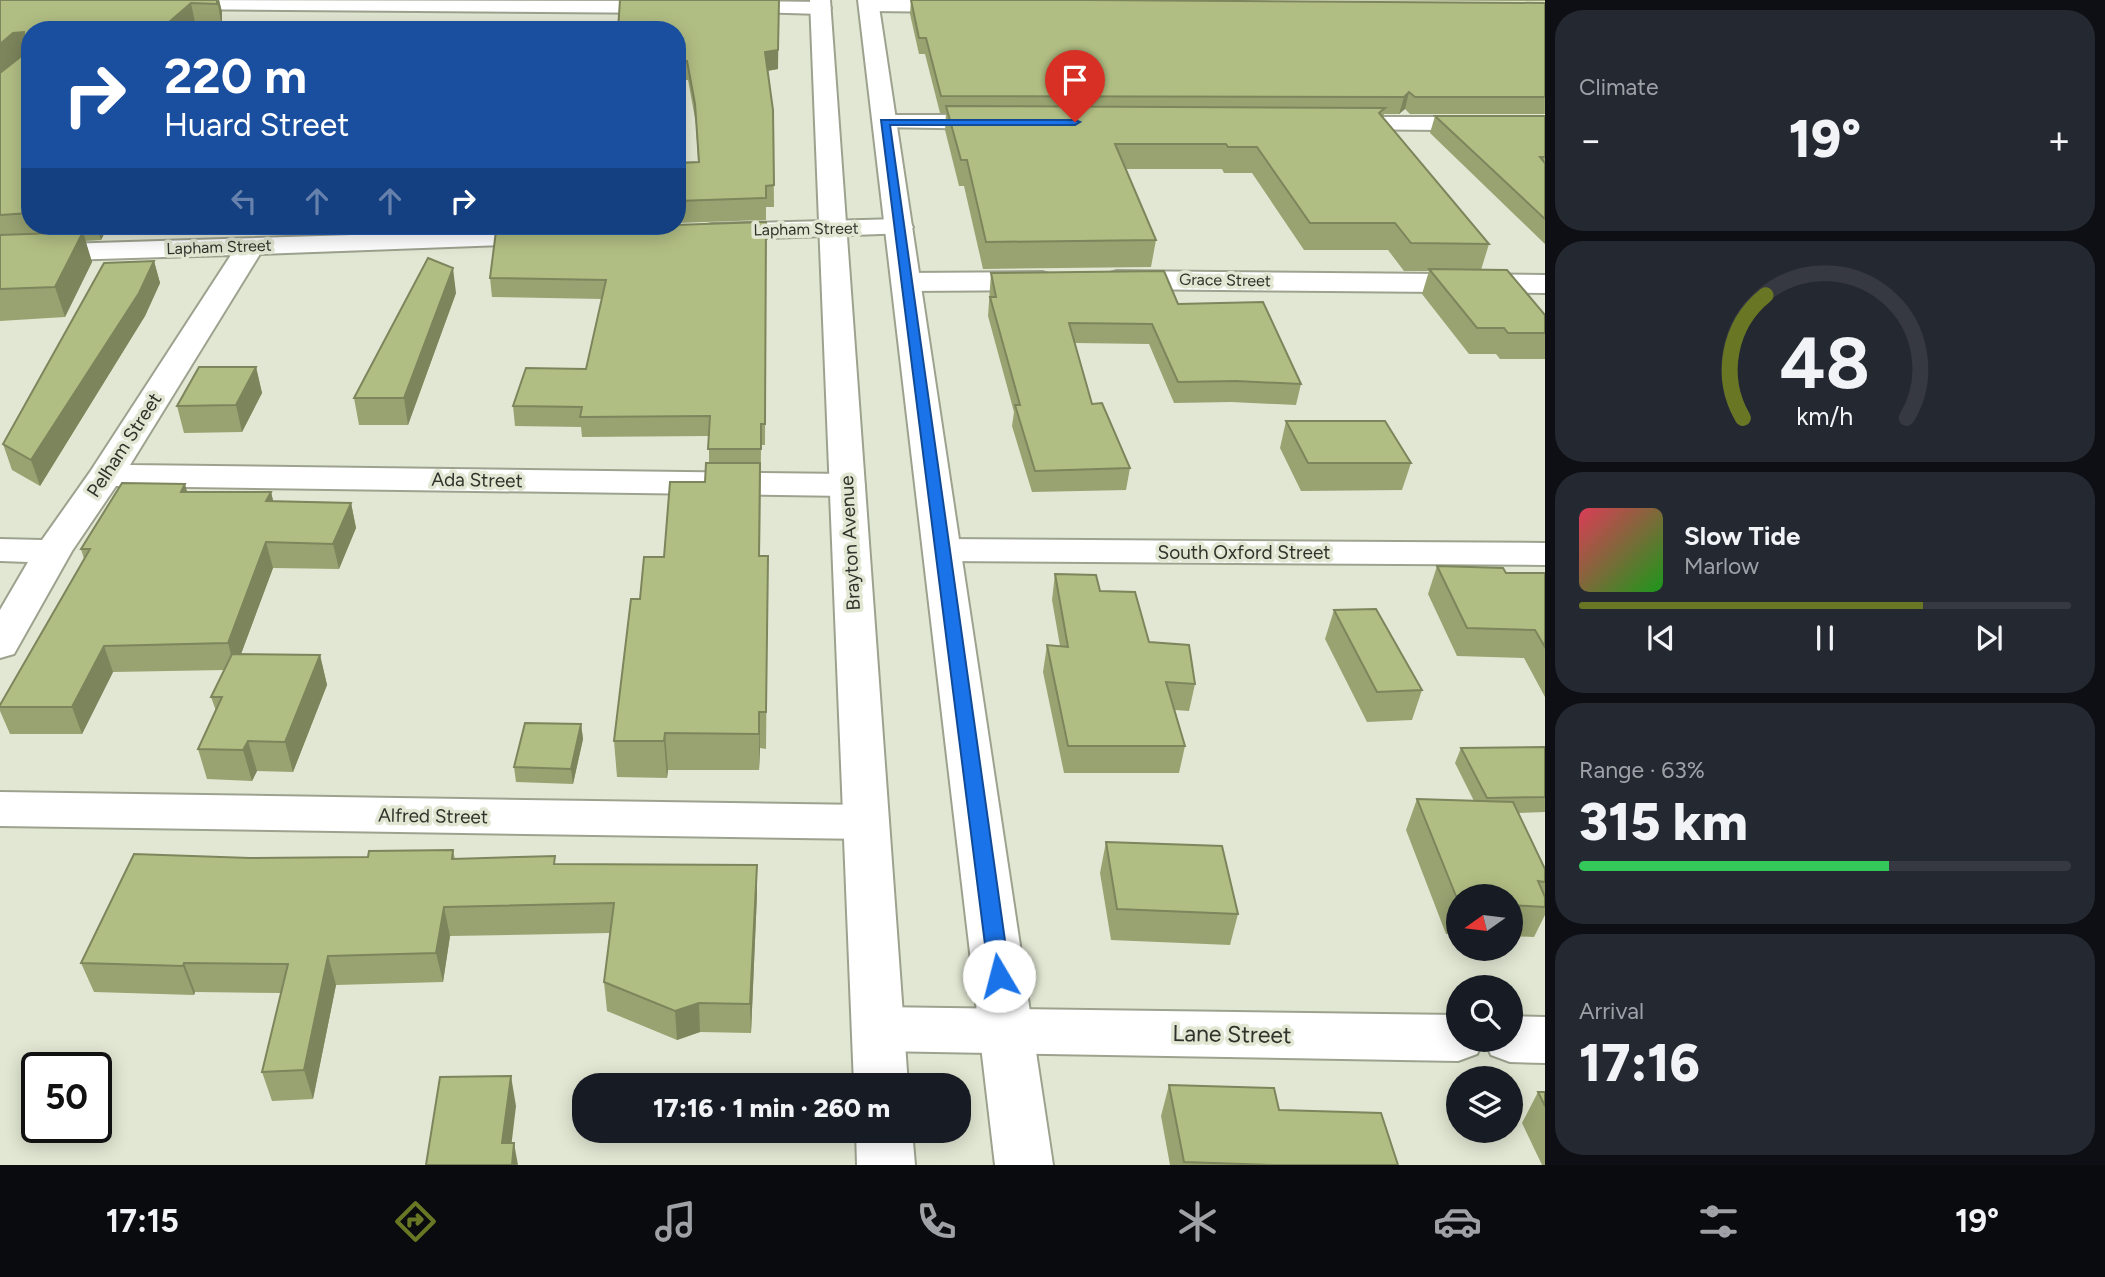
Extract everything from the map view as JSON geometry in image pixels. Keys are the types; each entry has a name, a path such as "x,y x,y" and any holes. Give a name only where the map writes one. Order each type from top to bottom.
{"street":[{"path":"149,3 686,7"},
{"path":"985,6 868,3 1024,1165"},
{"path":"713,7 820,4"},
{"name":"Brayton Avenue","path":"820,4 880,1073"},
{"path":"885,122 1021,122"},
{"path":"1313,123 1545,124"},
{"name":"Lapham Street","path":"686,233 899,227"},
{"name":"Lapham Street","path":"0,254 569,236"},
{"name":"Pelham Street","path":"0,645 54,551 106,475 251,246"},
{"name":"Grace Street","path":"906,282 1079,280 1545,284"},
{"name":"Ada Street","path":"106,475 847,485"},
{"path":"0,550 54,551"},
{"name":"South Oxford Street","path":"942,550 1545,554"},
{"name":"Alfred Street","path":"0,809 866,822"},
{"name":"Lane Street","path":"878,1029 1446,1038"},
{"path":"1523,1039 1545,1040"},
{"path":"885,1143 886,1165"}],"building":[{"path":"0,0 217,0 217,4 191,3 170,21 21,21 21,32 13,33 0,44"},
{"path":"620,0 779,0 778,50 765,52 773,110 774,185 766,186 766,198 686,201 686,163 699,162 695,104 686,61 686,21 619,21"},
{"path":"911,0 1545,3 1545,97 1415,97 1409,92 1404,97 941,96 926,38 919,38"},
{"path":"21,56 21,214 0,215 0,73"},
{"path":"946,106 1385,108 1379,113 1489,244 1411,243 1395,223 1310,223 1257,147 1228,147 1226,144 1115,144 1156,240 986,242 967,160 961,160"},
{"path":"1435,116 1545,116 1545,157 1540,157 1545,163 1545,219"},
{"path":"766,222 765,424 761,424 761,449 708,449 710,416 580,417 582,407 513,406 526,368 586,369 606,280 490,278 495,235 686,235 686,225"},
{"path":"0,235 81,235 55,287 0,289"},
{"path":"428,258 453,268 404,398 354,398"},
{"path":"154,261 139,293 31,460 3,444 104,263"},
{"path":"1429,269 1507,270 1545,315 1545,333 1508,333 1504,328 1477,328"},
{"path":"1164,271 1178,304 1263,302 1301,384 1178,382 1152,324 1069,323 1092,404 1102,403 1130,468 1035,471 1015,405 1020,405 990,297 996,297 991,273"},
{"path":"199,367 256,367 236,405 177,406"},
{"path":"1286,421 1385,421 1411,463 1308,463"},
{"path":"706,463 760,463 759,556 768,556 766,712 759,712 759,734 665,733 664,741 614,741 631,599 640,599 644,557 664,557 670,482 705,482"},
{"path":"122,483 185,484 181,492 271,492 266,501 351,503 333,544 266,542 228,643 104,646 72,707 0,707 90,549 81,549"},
{"path":"1437,566 1503,568 1506,573 1545,573 1545,647 1535,630 1467,628"},
{"path":"1055,574 1096,575 1100,591 1135,592 1149,642 1189,645 1195,684 1166,682 1185,746 1068,746 1047,645 1068,647"},
{"path":"1376,609 1422,690 1377,692 1334,610"},
{"path":"232,654 320,655 285,742 248,741 243,750 198,749 222,697 211,697"},
{"path":"525,723 581,724 571,769 514,767"},
{"path":"1545,747 1545,797 1487,798 1461,748"},
{"path":"1417,799 1513,802 1545,869 1545,882 1538,881 1545,897 1545,907 1523,906 1523,884 1451,884"},
{"path":"1106,842 1222,846 1238,914 1117,909"},
{"path":"453,850 452,859 555,856 554,864 757,865 750,1004 699,1003 675,1011 604,982 614,903 444,907 436,953 328,956 304,1070 262,1072 288,964 184,963 183,966 81,963 134,854 250,858 368,857 369,851"},
{"path":"511,1076 502,1143 514,1143 512,1165 426,1165 440,1077"},
{"path":"1169,1085 1274,1088 1279,1110 1381,1113 1398,1165 1184,1162"},
{"path":"1538,1092 1545,1092 1545,1106"}],"route":[{"path":"999,976 885,122 1075,122"}]}
